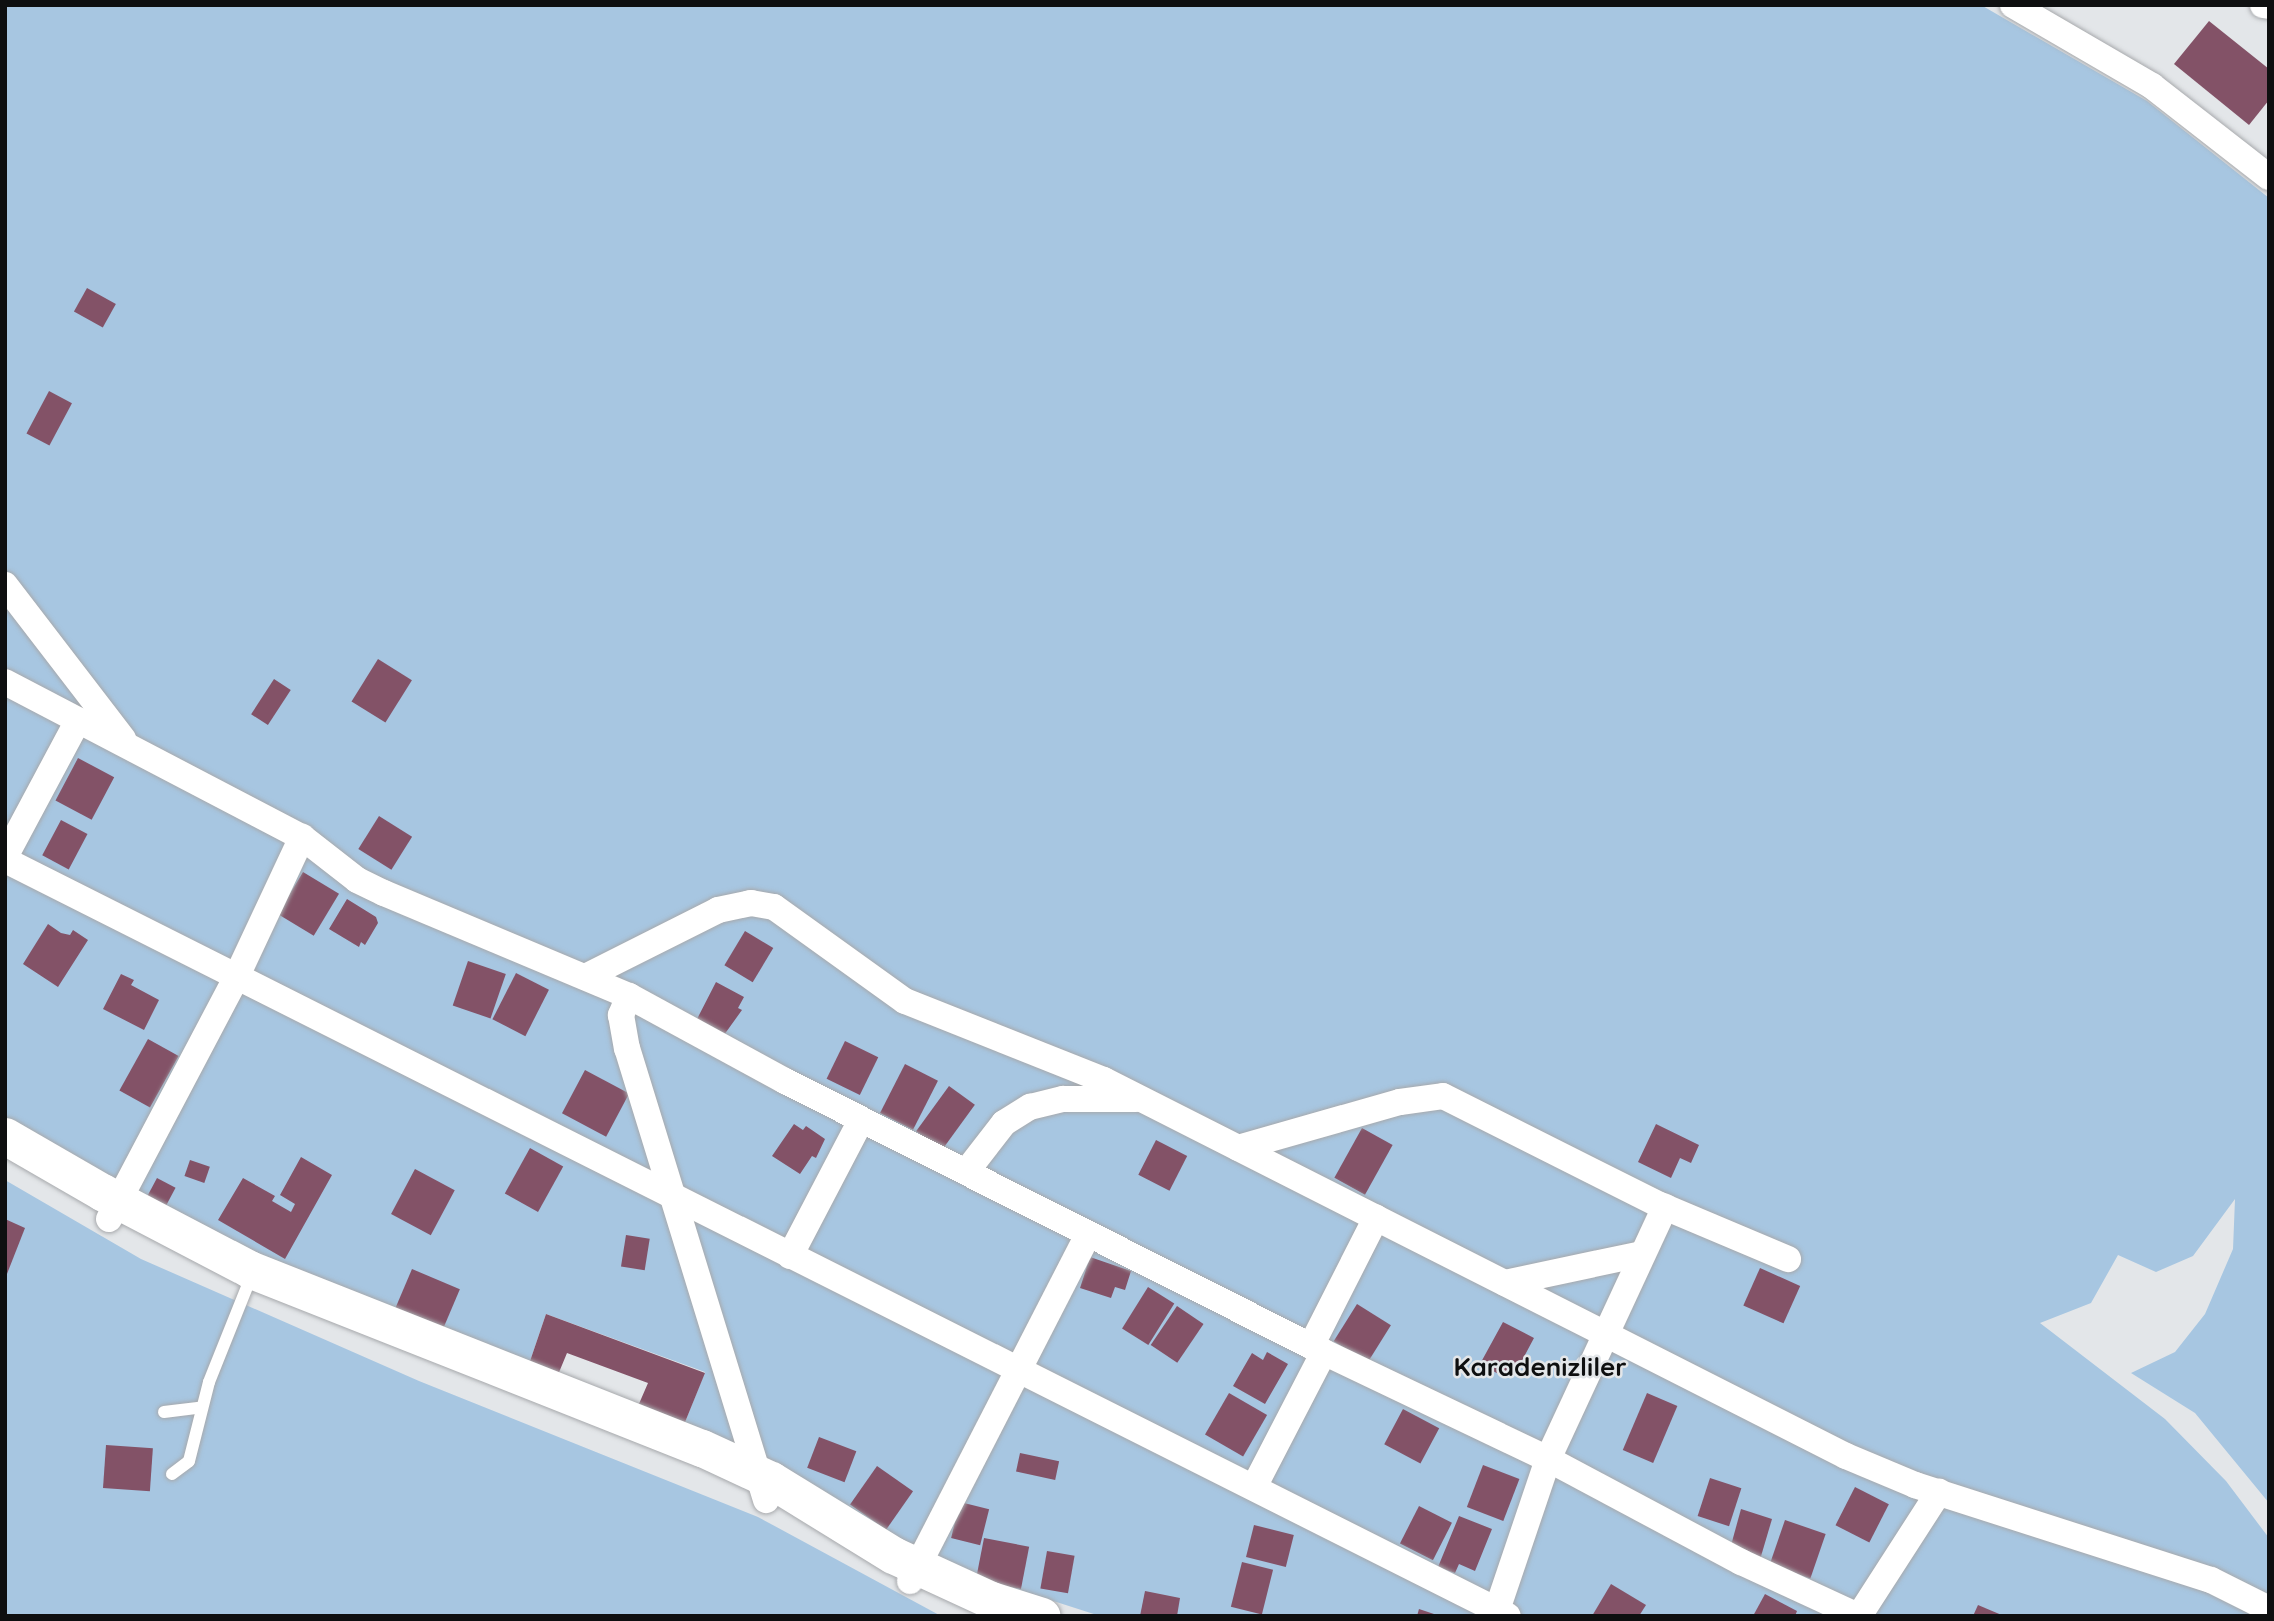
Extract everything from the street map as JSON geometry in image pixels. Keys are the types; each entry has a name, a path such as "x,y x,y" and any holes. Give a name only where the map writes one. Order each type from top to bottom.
{"main road":[{"path":"5,1136 114,1210 247,1287 762,1487"},
{"path":"5,1158 114,1210 249,1269 762,1487 914,1574 978,1616"},
{"path":"914,1574 1042,1616"}],"street":[{"path":"2013,5 2152,86 2269,177"},
{"path":"2263,5 2269,6"},
{"path":"5,585 128,746"},
{"path":"5,682 302,837 357,880 384,894 629,996 861,1120 1317,1349 1548,1459 1741,1562 1858,1616 1939,1492"},
{"path":"78,720 7,865 1503,1613 1548,1459 1604,1331 1665,1207"},
{"path":"114,1210 236,978 302,837"},
{"path":"585,977 718,910 751,903 774,907 905,1001 1141,1099 1604,1331 1846,1456 1939,1492 2211,1580 2269,1609"},
{"path":"629,996 621,1015 627,1048 762,1487"},
{"path":"1238,1148 1400,1102 1443,1096 1665,1207 1788,1259"},
{"path":"966,1172 1004,1123 1030,1107 1063,1100 1141,1099"},
{"path":"790,1256 861,1120"},
{"path":"1254,1487 1376,1218"},
{"path":"914,1574 1016,1370 1088,1234"},
{"path":"1505,1283 1641,1254"}],"lane":[{"path":"172,1474 189,1461 202,1407 247,1287"},
{"path":"164,1412 202,1407"}],"shaded area":[{"path":"5,5 1981,5 2147,101 2269,198 2269,1503 2195,1413 2131,1373 2175,1352 2205,1314 2233,1249 2235,1199 2193,1256 2156,1272 2118,1255 2091,1303 2040,1323 2165,1419 2226,1481 2269,1538 2269,1616 1100,1616 941,1565 681,1432 705,1372 546,1314 527,1370 331,1290 5,1125"},
{"path":"5,1180 141,1259 419,1381 758,1517 941,1616 5,1616"}],"building":[{"path":"2209,21 2269,69 2269,100 2249,125 2174,64"},
{"path":"87,288 116,304 103,328 74,312"},
{"path":"49,391 72,403 49,446 26,433"},
{"path":"378,659 412,680 385,723 352,701"},
{"path":"274,679 291,690 268,725 251,714"},
{"path":"78,758 114,777 92,820 55,800"},
{"path":"379,816 412,837 391,870 358,849"},
{"path":"61,820 87,834 69,869 42,855"},
{"path":"303,872 339,894 314,936 278,914"},
{"path":"347,899 376,917 378,923 365,945 361,942 359,947 329,929"},
{"path":"48,924 61,933 70,935 73,930 88,940 58,987 23,964"},
{"path":"745,931 773,948 753,982 724,965"},
{"path":"468,961 506,974 491,1018 453,1005"},
{"path":"516,973 549,990 525,1036 492,1019"},
{"path":"121,974 134,980 131,985 159,1000 144,1030 103,1009"},
{"path":"716,982 744,997 738,1008 742,1010 724,1035 696,1021"},
{"path":"148,1039 179,1056 150,1108 119,1091"},
{"path":"845,1041 878,1057 860,1095 827,1079"},
{"path":"905,1064 938,1081 913,1130 880,1113"},
{"path":"585,1070 629,1093 606,1137 562,1113"},
{"path":"949,1086 975,1105 942,1150 916,1131"},
{"path":"794,1124 803,1130 806,1126 825,1139 816,1158 812,1156 800,1174 772,1156"},
{"path":"1656,1124 1699,1145 1691,1163 1680,1158 1671,1178 1638,1162"},
{"path":"1362,1128 1393,1145 1365,1195 1334,1178"},
{"path":"1156,1140 1187,1156 1169,1191 1138,1175"},
{"path":"530,1148 563,1166 538,1212 505,1193"},
{"path":"301,1157 332,1175 285,1259 218,1220 243,1178 275,1196 272,1201 291,1212 295,1204 280,1195"},
{"path":"190,1160 210,1167 204,1183 184,1176"},
{"path":"415,1169 455,1190 431,1235 391,1214"},
{"path":"157,1178 176,1188 162,1213 143,1204"},
{"path":"5,1219 25,1228 5,1279"},
{"path":"626,1235 650,1239 645,1270 621,1267"},
{"path":"1090,1257 1131,1271 1125,1290 1115,1287 1111,1298 1080,1288"},
{"path":"1760,1268 1800,1286 1784,1323 1743,1305"},
{"path":"412,1269 460,1289 440,1335 392,1315"},
{"path":"1148,1287 1174,1303 1148,1345 1122,1329"},
{"path":"1357,1304 1391,1325 1368,1363 1334,1341"},
{"path":"1177,1306 1204,1324 1177,1363 1151,1345"},
{"path":"546,1314 705,1373 681,1432 635,1413 648,1383 567,1353 555,1382 527,1370"},
{"path":"1503,1322 1534,1338 1517,1370 1512,1367 1506,1378 1480,1364"},
{"path":"1267,1352 1288,1364 1265,1404 1233,1386 1252,1353 1263,1360"},
{"path":"1229,1393 1267,1415 1243,1457 1205,1435"},
{"path":"1647,1393 1677,1406 1653,1463 1623,1450"},
{"path":"1403,1409 1439,1428 1420,1464 1384,1444"},
{"path":"819,1437 856,1451 845,1482 807,1468"},
{"path":"106,1445 153,1448 150,1491 103,1488"},
{"path":"1020,1453 1059,1461 1055,1480 1016,1472"},
{"path":"1483,1465 1519,1479 1503,1521 1467,1507"},
{"path":"877,1466 913,1491 886,1530 850,1505"},
{"path":"1710,1478 1741,1488 1729,1526 1698,1516"},
{"path":"1855,1487 1889,1504 1869,1543 1835,1525"},
{"path":"960,1502 989,1509 980,1545 951,1538"},
{"path":"1419,1506 1452,1523 1433,1560 1400,1543"},
{"path":"1741,1509 1772,1519 1759,1563 1730,1549"},
{"path":"1459,1516 1492,1529 1475,1571 1459,1564 1455,1573 1438,1567"},
{"path":"1785,1520 1826,1534 1810,1578 1770,1564"},
{"path":"1254,1525 1294,1535 1286,1567 1246,1557"},
{"path":"984,1538 1029,1547 1021,1589 976,1580"},
{"path":"1047,1551 1075,1556 1068,1593 1040,1588"},
{"path":"1242,1562 1273,1570 1262,1614 1231,1607"},
{"path":"1611,1584 1646,1605 1639,1616 1592,1616"},
{"path":"1145,1591 1180,1598 1177,1616 1140,1616"},
{"path":"1765,1594 1797,1611 1795,1616 1753,1616"},
{"path":"1978,1605 2004,1616 1973,1616"},
{"path":"1419,1609 1437,1615 1437,1616 1417,1616"}],"district":[{"name":"Karadenizliler","path":"1540,1367"}]}
